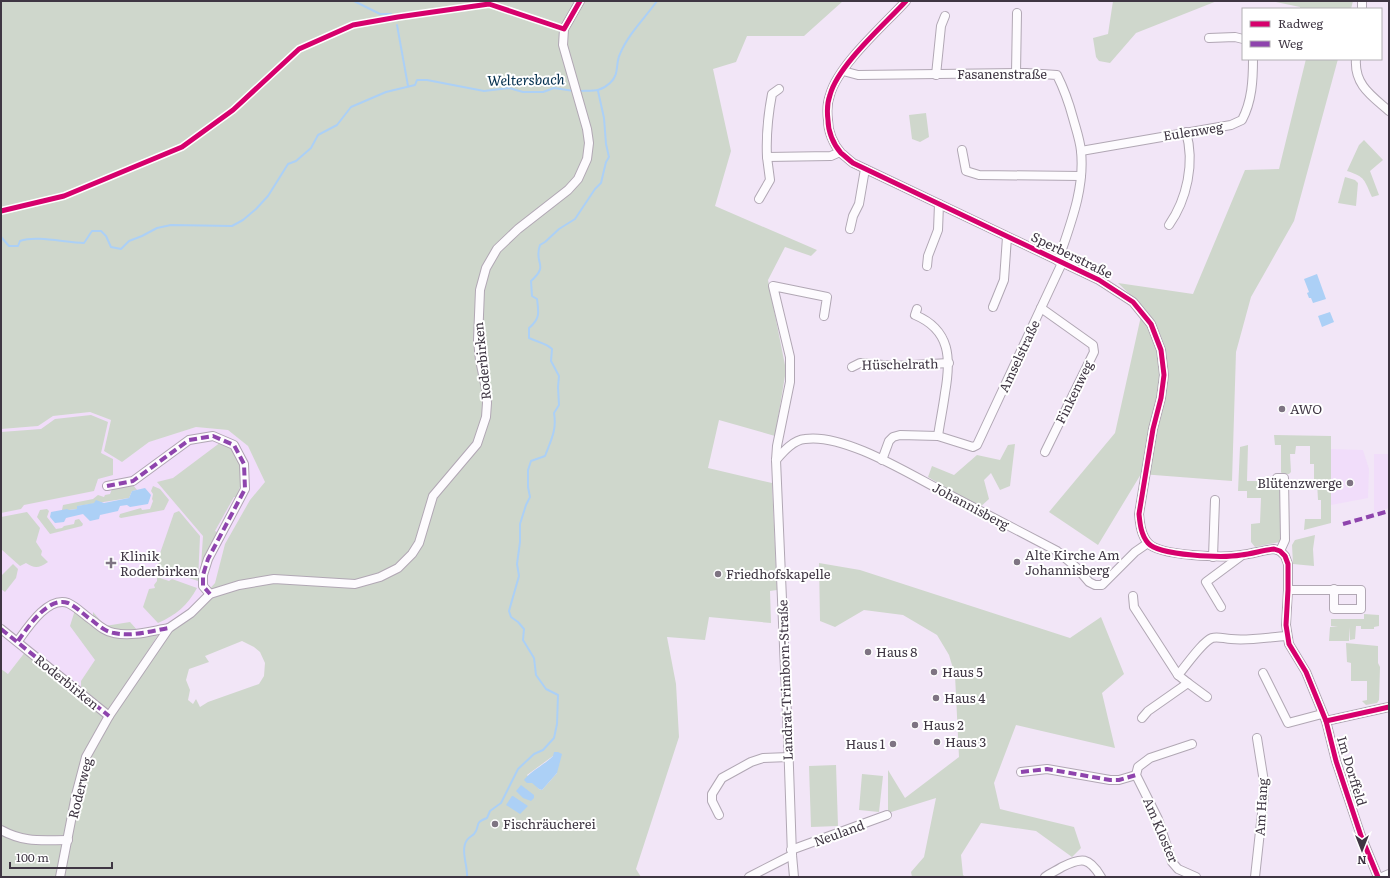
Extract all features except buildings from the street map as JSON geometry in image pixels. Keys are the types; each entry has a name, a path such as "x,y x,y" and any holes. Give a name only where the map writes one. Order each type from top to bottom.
{"street":[{"name":"Roderbirken","path":"1,629 18,641 108,716 169,628 191,612 210,594 239,585 274,579 355,584 380,577 398,568 412,554 419,543 432,496 477,444 486,417 486,389 480,360 478,333 480,290 486,268 497,249 518,229 568,190 578,179 587,159 589,143 587,128 563,45 564,29 580,1"},
{"path":"843,71 856,54 906,1"},
{"path":"1016,73 1018,13"},
{"path":"936,75 941,26 945,16"},
{"path":"1209,38 1235,37 1242,39"},
{"name":"Eulenweg","path":"1081,151 1231,125 1242,120 1248,110 1251,98 1254,60"},
{"path":"1356,60 1356,75 1359,80 1365,89 1389,111"},
{"name":"Fasanenstraße","path":"843,71 858,75 1016,73 1057,75 1067,99 1081,151 1082,176 1076,206 1060,262"},
{"name":"Sperberstraße","path":"843,71 830,94 827,115 828,127 840,152 853,163 1104,283 1133,302 1152,324 1161,350 1164,375 1153,429 1139,514 1141,528 1148,543"},
{"path":"759,199 770,180 766,134 772,94 779,89"},
{"path":"1169,225 1176,214 1185,189 1190,166 1190,146 1186,132"},
{"path":"962,150 966,171 979,175 1082,176"},
{"path":"767,157 831,156 840,152"},
{"path":"850,229 853,216 859,204 865,169"},
{"path":"927,266 928,256 938,230 939,204"},
{"path":"993,307 1004,280 1007,237"},
{"name":"Amselstraße","path":"938,436 973,447 977,445 1041,308 1060,262"},
{"name":"Landrat-Trimborn-Straße","path":"794,877 776,460 777,446 790,382 790,357 773,286 827,297 824,316"},
{"name":"Finkenweg","path":"1041,308 1093,345 1094,352 1045,452"},
{"name":"Hüschelrath","path":"917,309 915,315 931,324 938,330 948,352 949,374 938,436"},
{"name":"Hüschelrath","path":"852,367 860,364 895,366 949,363"},
{"path":"882,460 889,441 893,437 900,435 938,436"},
{"path":"107,486 133,481 189,440 213,436 234,445 244,464 245,489 208,559 203,575 203,586 210,594"},
{"name":"Johannisberg","path":"776,460 782,452 798,441 804,439 819,439 843,443 882,460 1057,551 1077,568 1089,582 1095,585 1102,585 1135,552 1148,543"},
{"path":"1148,543 1163,550 1213,557 1242,555 1269,549 1280,551 1286,540 1284,478 1277,478"},
{"path":"1213,557 1215,500"},
{"name":"Im Dorffeld","path":"1280,551 1285,556 1288,564 1286,625 1289,644 1306,672 1324,718 1336,761 1361,836 1378,877"},
{"path":"1221,607 1206,582 1242,555"},
{"path":"1288,590 1334,589"},
{"path":"1133,596 1134,607 1178,675 1207,697"},
{"name":"Roderbirken","path":"18,641 43,610 55,602 70,604 102,629 113,633 132,634 169,628"},
{"path":"1178,675 1206,642 1213,638 1218,637 1232,640 1287,636"},
{"path":"1263,673 1288,723 1389,707"},
{"path":"1142,718 1148,711 1188,683"},
{"name":"Roderweg","path":"60,877 76,796 86,757 108,716"},
{"name":"Am Hang","path":"1255,877 1264,795 1264,782 1257,738"},
{"path":"1021,772 1047,769 1110,780 1119,780 1136,775 1138,767 1150,758 1192,744"},
{"path":"719,815 712,801 712,794 722,778 763,758 789,757"},
{"name":"Am Kloster","path":"1136,775 1158,819 1172,862 1178,869 1196,877"},
{"name":"Neuland","path":"749,877 792,853 887,815"},
{"path":"1,830 21,839 31,841 68,840"},
{"path":"1045,877 1073,861 1086,860 1092,863 1101,877"},
{"path":"1382,877 1389,874"}],"shaded area":[{"path":"1,1 843,1 804,36 747,36 736,62 713,69 731,151 715,206 817,250 811,256 785,247 768,280 786,370 775,436 719,420 708,468 772,483 777,590 770,591 771,623 709,617 705,640 667,637 676,684 679,737 636,869 641,877 1,877 1,669 8,674 29,647 108,713 172,622 199,601 215,583 225,544 250,500 265,482 248,446 228,430 196,427 149,442 122,462 104,451 111,420 90,412 53,416 38,426 1,429","holes":["242,641 260,652 265,663 264,676 259,684 208,702 200,707 196,699 193,704 188,700 190,690 186,680 189,669 209,662 205,656","553,756 557,773 542,790 539,789 527,775"]},
{"path":"1113,1 1217,1 1136,33 1110,63 1099,61 1096,57 1093,38 1108,34"},
{"path":"1271,1 1353,1 1351,8 1300,7"},
{"path":"1306,60 1338,60 1294,221 1251,297 1236,352 1232,481 1141,474 1098,545 1049,512 1115,433 1143,307 1118,283 1193,294 1245,170 1279,169"},
{"path":"926,113 929,137 920,142 912,139 909,115"},
{"path":"1364,140 1383,160 1370,171 1379,195 1372,197 1364,180 1358,175 1347,171 1359,145"},
{"path":"1345,177 1355,180 1358,183 1356,206 1338,203"},
{"name":"Klinik Roderbirken","path":"90,412 111,420 104,451 122,462 149,442 196,427 228,430 248,446 265,482 250,500 225,544 215,583 108,714 28,648 8,674 1,669 1,429 38,426 53,416"},
{"path":"91,415 108,422 101,453 113,459 113,475 98,479 94,491 24,505 21,509 1,513 1,432 41,429 55,419"},
{"path":"1274,435 1331,436 1331,523 1304,530 1305,519 1321,519 1321,500 1318,500 1317,482 1314,482 1314,464 1310,464 1310,446 1296,446 1295,454 1290,454 1291,472 1289,474 1282,474 1281,445 1275,445"},
{"path":"221,442 234,453 238,459 241,466 241,481 236,497 234,497 215,531 219,533 201,566 203,536 157,482 173,478"},
{"path":"1015,444 1010,486 1000,490 991,473 984,480 989,499 979,508 928,477 932,466 954,475 977,455 1000,460 1008,445"},
{"path":"1248,445 1247,481 1274,481 1274,483 1280,485 1280,542 1255,547 1251,542 1251,524 1260,523 1261,498 1247,498 1247,491 1238,491 1240,447"},
{"name":"Blütenzwerge","path":"1331,449 1363,450 1369,469 1368,498 1331,505"},
{"path":"1374,454 1389,454 1389,508 1374,513"},
{"path":"133,485 137,490 132,491 129,498 78,506 77,509 62,510 63,505 93,499 98,495 104,497 105,495 110,494 112,489"},
{"path":"153,486 160,489 169,500 164,510 121,518 119,517 120,514 141,508 142,510 150,509 153,501 153,494 151,491"},
{"path":"47,509 49,511 47,517 56,529 74,524 75,520 79,519 83,524 82,526 50,534 37,517 40,510"},
{"path":"179,511 200,536 198,581 158,568 159,564 157,562 174,513"},
{"path":"27,512 40,528 36,542 42,551 41,555 48,562 39,567 26,563 20,566 1,549 1,517"},
{"path":"1315,535 1313,549 1314,566 1293,564 1292,545 1295,540"},
{"path":"819,563 860,570 1070,638 1101,617 1124,674 1102,693 1115,748 1016,725 994,783 1000,809 1074,827 1081,848 1072,857 1036,831 981,823 961,855 963,875 965,877 912,877 911,872 924,857 936,798 888,813 888,770 905,798 959,757 955,675 949,655 937,635 903,615 864,610 835,627 820,621"},
{"path":"13,564 18,569 16,578 5,592 1,589 1,576"},
{"path":"157,577 169,581 172,579 197,588 190,600 181,609 158,623 143,607 149,589 155,588 154,585 157,581"},
{"path":"75,610 104,632 155,633 158,635 108,712 81,689 81,681 95,660 70,626"},
{"path":"93,612 105,626 130,622 138,631 120,631 104,626 93,619"},
{"path":"1364,614 1379,615 1379,626 1374,627 1374,629 1361,629 1361,626 1356,626 1355,639 1350,640 1349,627 1349,641 1329,641 1330,627 1338,627 1331,626 1331,619 1364,619"},
{"path":"1346,643 1378,646 1378,663 1380,667 1379,700 1377,703 1366,705 1362,701 1367,700 1367,681 1351,681 1351,663 1347,662"},
{"path":"836,765 838,826 811,827 809,766"},
{"path":"862,774 883,776 879,812 859,810"}],"water":[{"path":"1317,274 1326,299 1313,303 1307,293 1309,292 1304,279"},
{"path":"1330,312 1334,322 1322,327 1318,316"},
{"path":"145,488 151,495 148,504 130,507 127,505 120,506 118,511 100,515 99,519 90,521 83,514 66,518 64,522 55,523 50,517 51,512 77,509 77,506 94,503 96,500 104,503 129,498 132,491"},
{"path":"554,752 562,754 557,773 542,790 532,783 527,783 524,780 553,756"},
{"path":"521,785 534,795 534,798 531,801 523,798 516,791"},
{"path":"512,796 528,806 520,814 506,805"}],"waterway":[{"path":"354,1 380,14 391,14"},
{"name":"Weltersbach","path":"578,91 599,90 613,80 623,47 657,1"},
{"path":"397,25 408,86"},
{"name":"Weltersbach","path":"1,237 9,246 18,246 20,241 27,239 84,243 92,231 101,231 106,236 111,247 121,249 129,241 157,228 171,225 232,226 243,220 256,209 268,196 288,164 296,161 311,148 318,135 337,125 351,107 386,92 415,85 417,80 427,80 484,91 509,88 523,92 543,92 554,88 574,91"},
{"path":"467,877 464,853 467,840 474,834 480,821 487,818 490,811 501,803 518,769 534,754 543,750 554,738 557,724 558,695 546,689 536,675 534,658 523,640 524,629 511,617 509,611 519,576 517,564 520,542 520,524 530,497 528,487 528,470 531,461 545,456 554,430 554,413 559,405 559,376 551,361 552,349 529,338 529,328 533,325 538,315 537,299 532,296 531,281 539,271 538,251 540,245 559,229 575,219 595,189 601,183 606,162 609,157 606,144 604,118 598,91"}],"marked path":[{"path":"107,486 133,481 189,440 213,436 234,445 244,464 245,489 208,559 203,575 203,586 210,594"},
{"path":"1343,524 1389,511"},
{"path":"18,641 39,614 53,604 61,602 68,603 100,627 111,632 135,634 169,628"},
{"path":"1,629 109,716"},
{"path":"1021,772 1047,769 1110,780 1119,780 1136,775"}],"cycle path":[{"path":"1,211 64,196 182,147 233,110 299,49 353,25 489,4 564,29 580,1"},
{"path":"906,1 874,33 852,58 835,83 829,98 827,111 828,124 833,142 841,153 853,163 1099,280 1133,302 1151,324 1161,350 1164,375 1161,398 1153,429 1139,514 1142,533 1148,543 1165,551 1192,555 1233,556 1274,549 1280,551 1285,556 1288,564 1286,625 1289,644 1306,672 1326,721 1336,761 1361,836 1378,877"},
{"path":"1326,721 1389,707"}],"place":[{"name":"AWO","path":"1282,409"},
{"name":"Blütenzwerge","path":"1350,483"},
{"name":"Alte Kirche Am Johannisberg","path":"1017,562"},
{"name":"Klinik Roderbirken","path":"111,563"},
{"name":"Friedhofskapelle","path":"718,574"},
{"name":"Haus 8","path":"868,652"},
{"name":"Haus 5","path":"934,672"},
{"name":"Haus 4","path":"936,698"},
{"name":"Haus 2","path":"915,725"},
{"name":"Haus 3","path":"937,742"},
{"name":"Haus 1","path":"893,744"},
{"name":"Fischräucherei","path":"495,824"}]}
